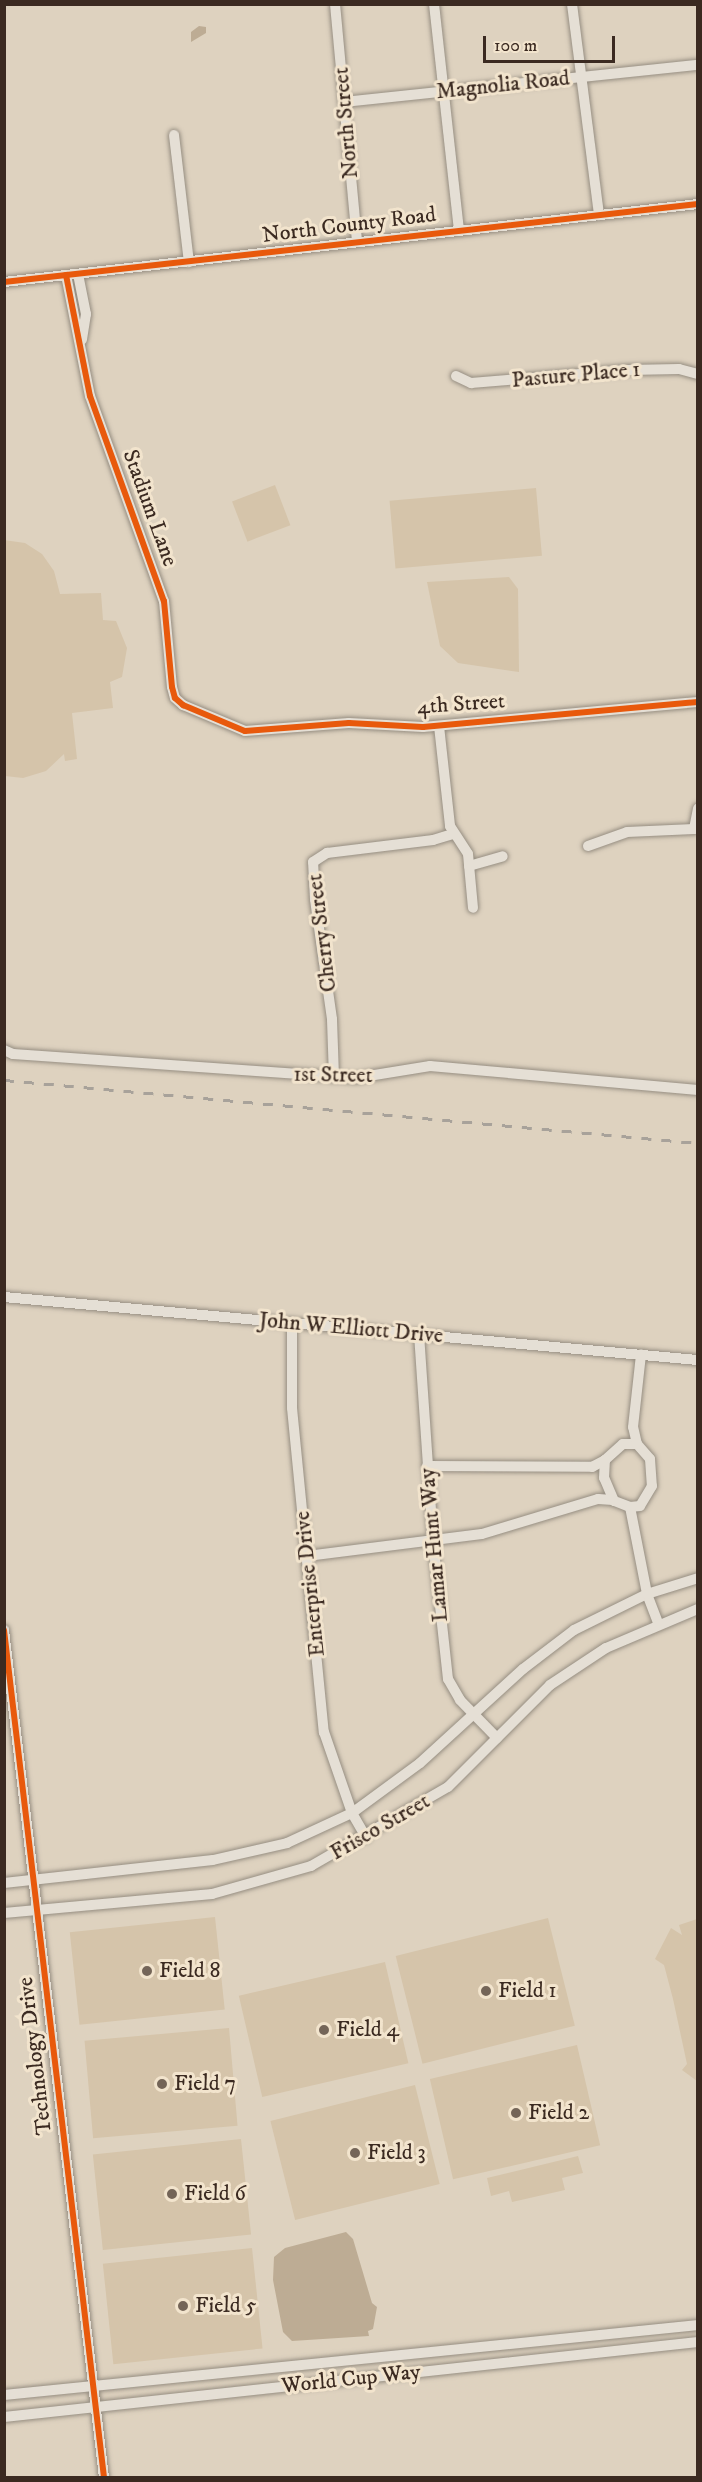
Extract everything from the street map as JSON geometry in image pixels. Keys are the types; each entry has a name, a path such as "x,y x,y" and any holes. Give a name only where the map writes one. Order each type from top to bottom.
{"street":[{"name":"North Street","path":"335,4 357,242"},
{"path":"434,4 459,231"},
{"path":"572,4 579,77 599,215"},
{"name":"Magnolia Road","path":"344,102 698,65"},
{"path":"174,135 189,262"},
{"name":"North County Road","path":"4,282 698,204"},
{"name":"Stadium Lane","path":"78,274 86,314 81,349"},
{"name":"Stadium Lane","path":"66,275 90,396 164,602 175,699 227,726"},
{"name":"Pasture Place 1","path":"456,376 478,383 628,369 679,369 698,374"},
{"name":"4th Street","path":"227,726 245,731 349,723 439,726 698,702"},
{"path":"439,726 453,834 461,839 469,866 473,908"},
{"path":"588,846 627,832 694,829 698,808"},
{"name":"Cherry Street","path":"334,1077 332,1018 315,899 313,862 327,853 434,840 453,834"},
{"path":"469,866 503,856"},
{"name":"1st Street","path":"4,1050 13,1054 334,1077 387,1075 430,1066 698,1090"},
{"name":"John W Elliott Drive","path":"4,1297 698,1360"},
{"name":"Enterprise Drive","path":"292,1323 292,1408 324,1732 352,1813 366,1837"},
{"name":"Lamar Hunt Way","path":"419,1334 433,1541 448,1679 474,1714 497,1738"},
{"path":"307,1556 483,1534 598,1499 613,1500 635,1506 648,1497 654,1472 650,1459 636,1444 633,1427 641,1354"},
{"path":"427,1466 592,1467 605,1460 623,1444 633,1427"},
{"path":"623,1444 636,1444"},
{"path":"598,1499 605,1483 605,1460"},
{"path":"592,1467 605,1483 613,1500"},
{"path":"635,1506 636,1530 647,1594 658,1623"},
{"name":"Frisco Street","path":"4,1882 213,1860 287,1843 352,1813 420,1763 523,1669 574,1630 647,1594 698,1578"},
{"name":"Frisco Street","path":"4,1913 212,1894 311,1866 366,1837 448,1787 550,1685 606,1648 658,1623 698,1609"},
{"name":"Technology Drive","path":"4,1630 31,1880 104,2478"},
{"name":"World Cup Way","path":"4,2395 698,2325"},
{"name":"World Cup Way","path":"4,2417 698,2342"}],"shaded area":[{"path":"199,26 206,27 206,33 191,42 191,32"},
{"path":"275,485 290,525 247,542 232,501"},
{"path":"536,488 542,556 395,569 390,501"},
{"path":"4,540 25,543 42,554 54,571 60,594 101,593 103,620 116,621 127,648 122,677 110,682 113,708 72,713 77,759 65,761 64,754 46,771 23,778 5,776"},
{"path":"509,577 518,589 519,672 458,663 440,646 427,582"},
{"name":"Field 8","path":"215,1917 225,2009 80,2025 70,1932"},
{"name":"Field 1","path":"548,1918 575,2026 423,2064 396,1956"},
{"path":"698,1919 697,2081 682,2070 687,2064 673,1999 664,1965 655,1959 671,1928 682,1935 679,1925"},
{"name":"Field 4","path":"385,1962 408,2063 262,2097 239,1996"},
{"name":"Field 7","path":"229,2028 238,2126 93,2138 85,2041"},
{"name":"Field 2","path":"577,2045 600,2145 453,2179 430,2079"},
{"name":"Field 3","path":"415,2085 440,2184 295,2220 270,2121"},
{"name":"Field 6","path":"241,2139 251,2234 103,2250 93,2155"},
{"path":"578,2156 583,2173 562,2178 565,2190 512,2202 509,2191 491,2196 487,2178"},
{"path":"346,2232 353,2239 372,2303 377,2307 373,2329 368,2331 369,2336 292,2341 283,2332 273,2280 274,2257 285,2248"},
{"name":"Field 5","path":"252,2248 263,2348 113,2364 103,2264"}],"railway":[{"path":"4,1080 698,1143"}],"cycle path":[{"path":"4,282 698,204"},
{"path":"66,275 90,396 164,601 172,687 175,698 183,705 245,731 349,723 423,727 698,702"},
{"path":"4,1630 104,2478"}],"place":[{"name":"Field 8","path":"147,1971"},
{"name":"Field 1","path":"486,1991"},
{"name":"Field 4","path":"324,2030"},
{"name":"Field 7","path":"162,2084"},
{"name":"Field 2","path":"516,2113"},
{"name":"Field 3","path":"355,2153"},
{"name":"Field 6","path":"172,2194"},
{"name":"Field 5","path":"183,2306"}]}
